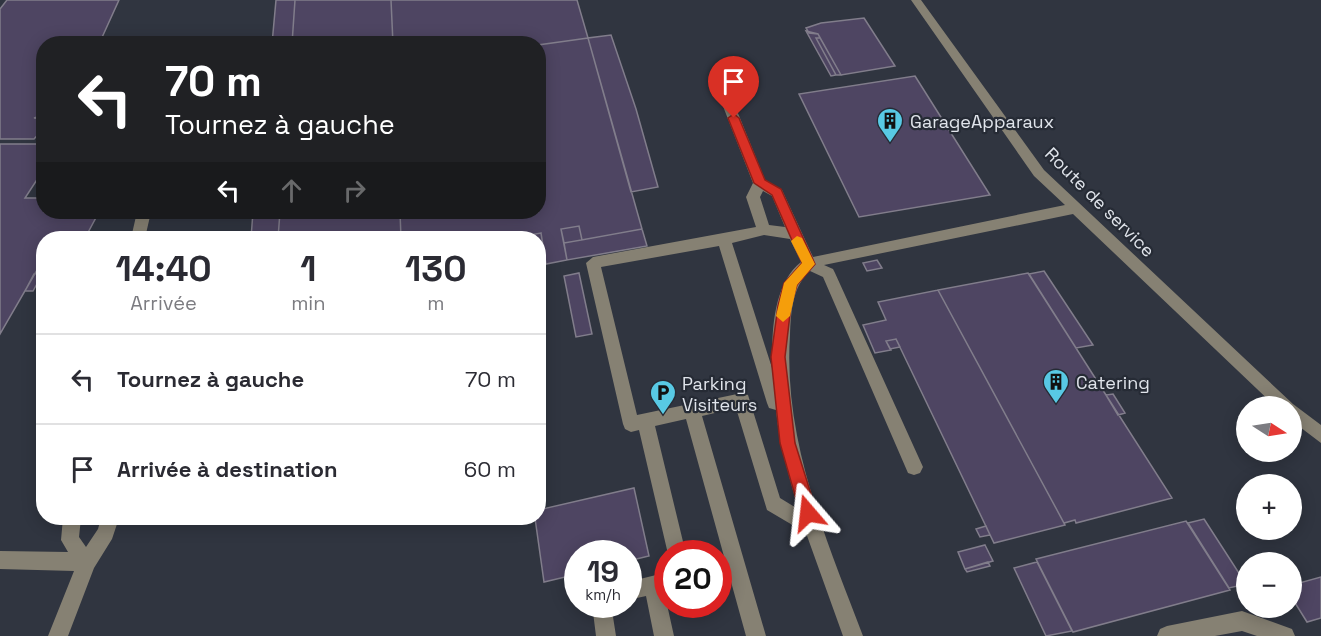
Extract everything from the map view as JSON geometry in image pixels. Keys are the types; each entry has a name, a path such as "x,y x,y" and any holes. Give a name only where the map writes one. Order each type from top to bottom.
{"street":[{"name":"Route de service","path":"916,0 1039,172 1275,396"},
{"path":"725,96 760,183 777,193 809,264 828,273 914,467"},
{"path":"760,183 753,197 764,230"},
{"path":"788,443 778,357 784,306 791,283 809,264 1076,208"},
{"path":"795,234 764,230 724,240 593,263 630,424 742,400 773,504 813,527"},
{"path":"724,240 813,527 853,636"},
{"path":"692,410 756,636"},
{"path":"1302,419 1321,435"},
{"path":"645,420 674,540"},
{"path":"71,525 70,540 87,562"},
{"path":"58,636 87,562 106,533 108,525"},
{"path":"0,560 87,562"},
{"path":"603,618 606,636"},
{"path":"663,618 664,636"},
{"path":"1167,636 1242,621 1285,636"}],"building":[{"path":"7,0 119,0 103,36 36,36 36,117 34,118 36,118 36,137 34,139 0,139 0,9"},
{"path":"276,0 295,0 293,36 273,36"},
{"path":"295,0 391,0 393,36 293,36"},
{"path":"391,0 577,0 588,38 546,44 546,36 393,36"},
{"path":"864,18 895,66 841,75 818,34 809,33 806,28 821,23"},
{"path":"806,31 818,34 820,38 816,38 836,75 831,76"},
{"path":"611,35 636,109 658,187 631,192 588,38"},
{"path":"588,38 642,229 582,240 579,226 561,229 567,260 546,264 546,231 401,231 400,219 546,219 546,44"},
{"path":"816,38 820,38 841,75 836,75"},
{"name":"GarageApparaux","path":"915,76 990,195 859,217 799,94"},
{"path":"0,144 36,144 36,181 25,198 36,198 36,219 95,219 89,231 36,231 36,272 0,334"},
{"path":"252,219 279,219 279,231 252,231"},
{"path":"279,219 400,219 401,231 279,231"},
{"path":"579,226 582,240 564,243 561,229"},
{"path":"642,229 647,246 567,260 564,243"},
{"path":"877,260 882,268 867,271 863,263"},
{"path":"1044,271 1093,345 1076,348 1029,274"},
{"path":"579,273 592,334 576,337 564,276"},
{"name":"Catering","path":"1028,273 1172,498 1076,523 1075,520 1064,523 938,290"},
{"path":"36,274 36,286 33,291 25,291"},
{"path":"938,290 1065,525 994,543 896,339 886,341 891,350 875,353 863,325 886,320 878,302"},
{"path":"896,339 900,347 890,349 886,341"},
{"path":"1113,394 1125,413 1118,415 1106,395"},
{"path":"634,488 649,556 642,558 642,540 564,540 564,577 544,582 536,525 546,525 546,508"},
{"path":"1204,519 1236,569 1236,586 1229,588 1188,523"},
{"path":"1186,521 1230,590 1073,632 1036,559"},
{"path":"986,526 990,535 980,537 976,529"},
{"path":"985,545 993,561 965,569 958,552"},
{"path":"988,562 990,566 967,572 965,569"},
{"path":"1037,562 1072,631 1046,636 1014,568"},
{"path":"1321,577 1321,618 1307,622 1302,614 1302,582"}],"slow traffic":[{"path":"783,316 791,283 809,264 797,241"}],"place":[{"name":"GarageApparaux","path":"890,144"},
{"name":"Catering","path":"1056,405"},
{"name":"Parking Visiteurs","path":"663,416"}],"route":[{"path":"734,118 760,183 777,193 809,264 791,283 784,306 778,357 781,399 788,443 808,513"}]}
